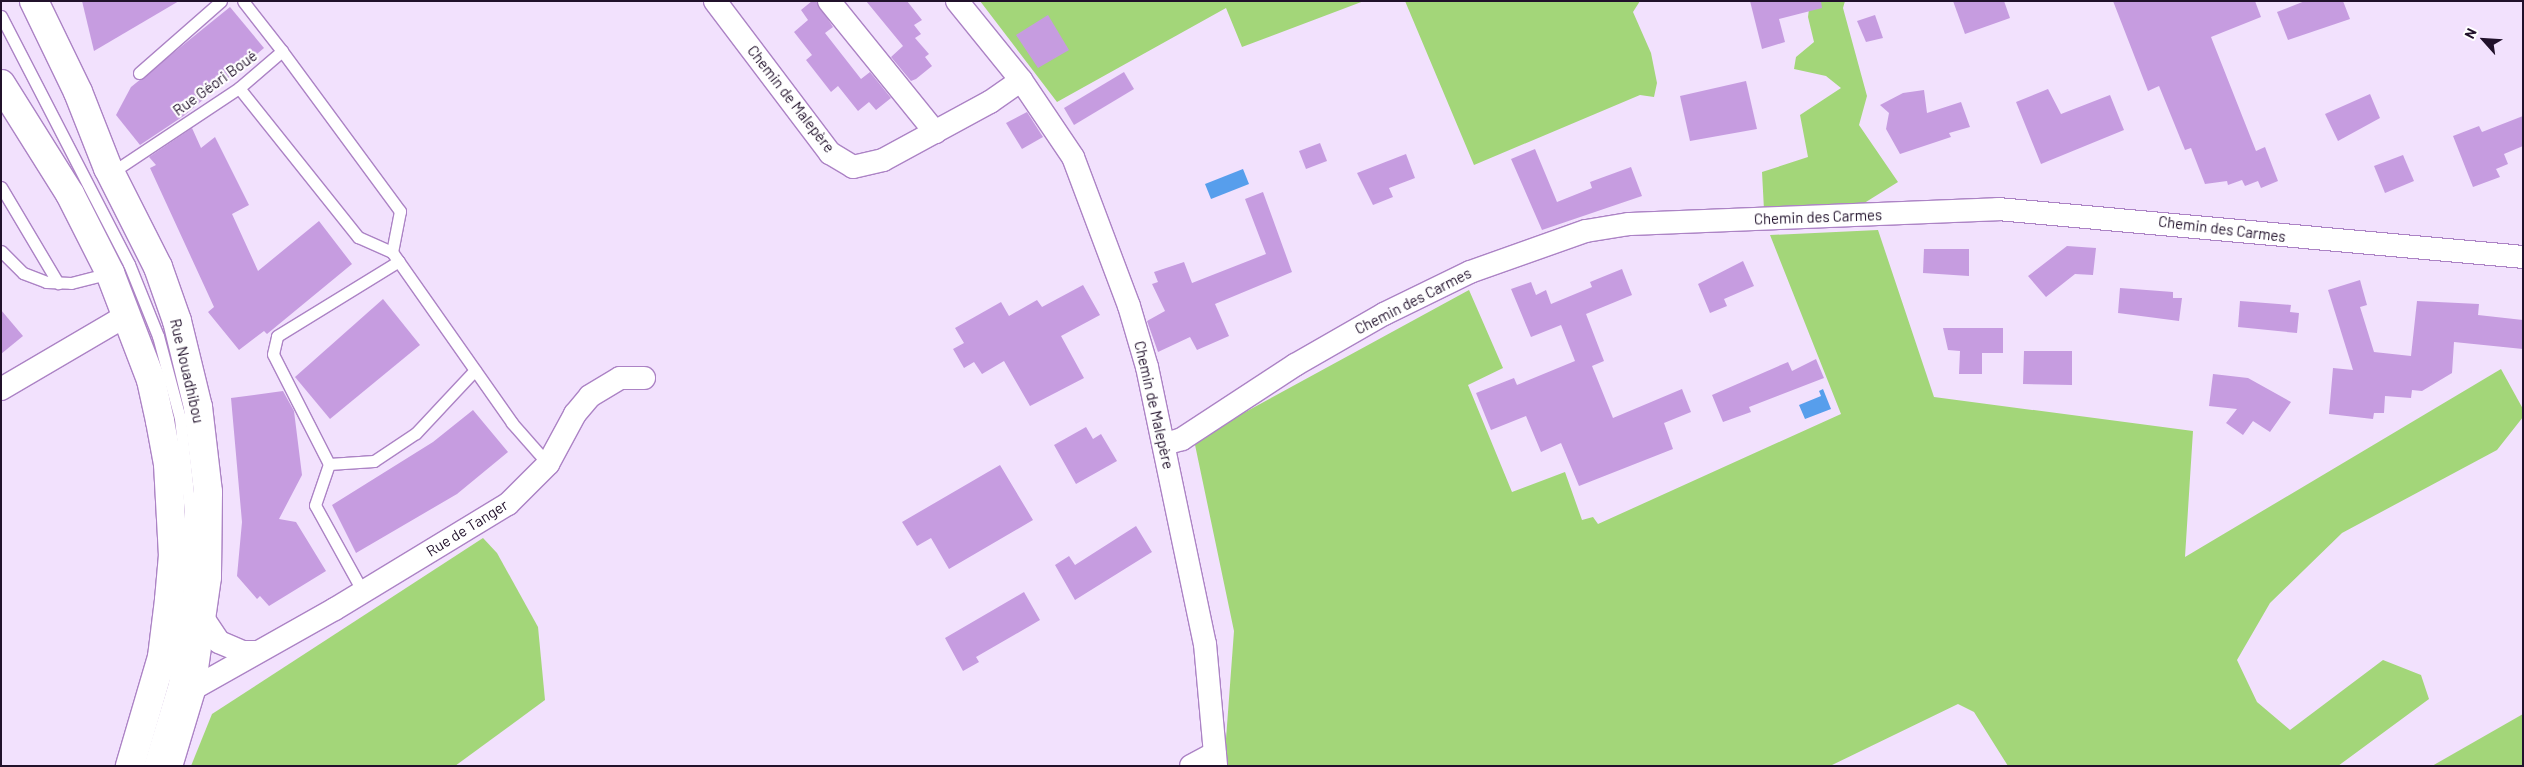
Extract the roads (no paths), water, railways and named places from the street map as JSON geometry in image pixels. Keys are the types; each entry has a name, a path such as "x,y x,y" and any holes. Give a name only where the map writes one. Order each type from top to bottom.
{"street":[{"name":"Rue Nouadhibou","path":"34,1 78,92 111,173 158,267 177,321 198,407 205,457 209,538 203,618 191,690 168,766"},
{"name":"Chemin de Malepère","path":"715,1 830,153 843,163 868,166 935,132 1021,80"},
{"path":"829,1 935,132"},
{"name":"Chemin de Malepère","path":"957,1 1021,80 1073,157 1090,195 1147,367 1165,444 1205,644 1215,759 1191,766"},
{"name":"Rue Nouadhibou","path":"1,84 120,269 130,320 160,421 168,464 173,555 162,657 130,766"},
{"name":"Chemin des Carmes","path":"1165,444 1182,439 1295,365 1384,314 1470,272 1586,230 1621,226 1998,209 2523,257"},
{"path":"1,389 117,321 130,320"},
{"name":"Rue de Tanger","path":"191,690 364,592 508,504 548,464 575,414 590,396 620,378 644,378"},
{"path":"203,618 219,642 243,652 256,652"}],"lane":[{"path":"139,73 221,1"},
{"path":"243,1 400,211 395,256 277,336 273,354 330,464 314,505 364,592"},
{"name":"Rue Nouadhibou","path":"1,16 171,376 180,418 190,512 191,552 181,648 149,766"},
{"name":"Rue Géori Boué","path":"111,173 239,88 282,51"},
{"path":"239,88 358,237 395,256 475,370 548,464"},
{"path":"1,187 58,283"},
{"path":"1,251 23,273 58,283 120,269"},
{"path":"330,464 374,461 416,433 475,370"}],"water":[{"path":"1243,169 1249,184 1211,199 1205,184"},
{"path":"1823,389 1831,409 1805,419 1799,405 1821,396 1819,391"}]}
